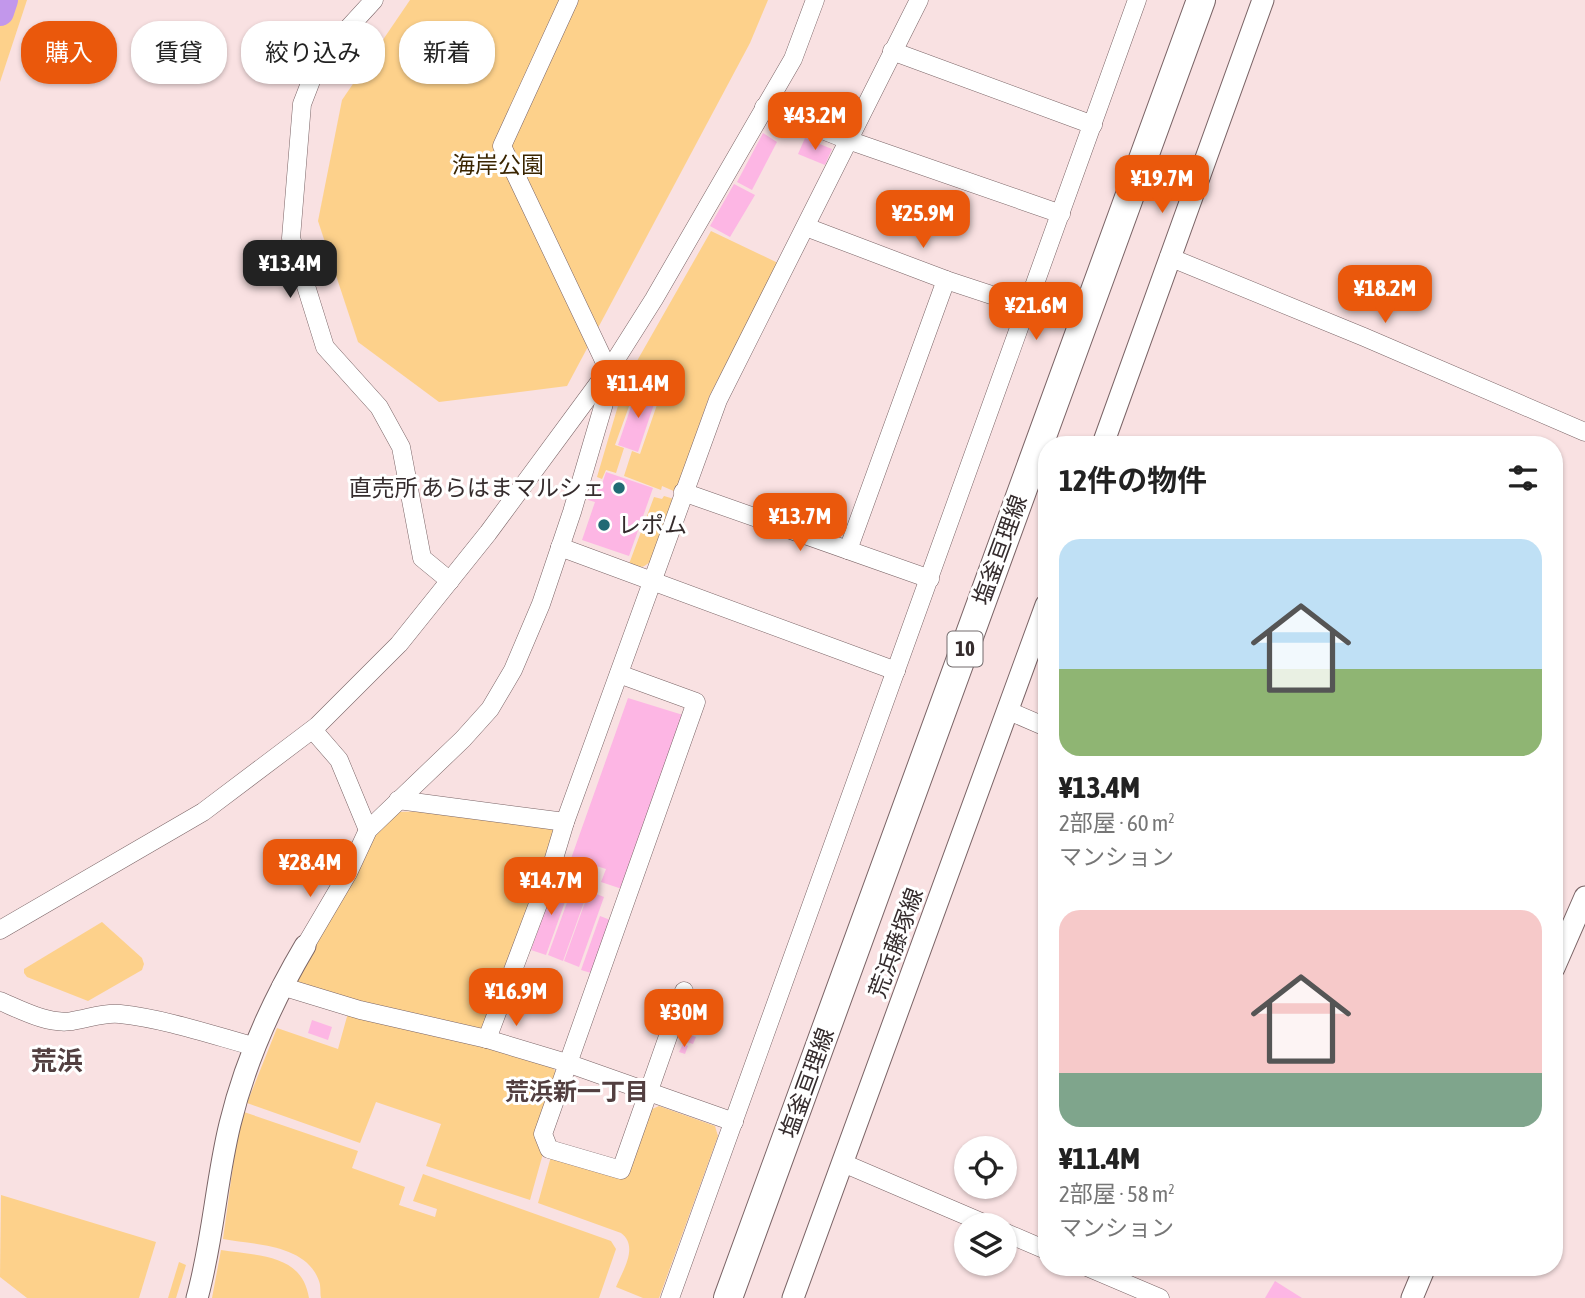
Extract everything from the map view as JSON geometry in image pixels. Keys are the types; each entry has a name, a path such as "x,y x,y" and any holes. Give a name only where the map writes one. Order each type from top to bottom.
{"main road":[{"name":"塩釜亘理線","path":"1042,436 1201,0"},
{"name":"塩釜亘理線","path":"728,1298 1038,447"}],"street":[{"path":"374,0 319,60 302,104 291,238 325,346 379,407 401,446 422,558 450,581"},
{"path":"197,1298 208,1252 230,1123 256,1047 281,986 348,873 368,830 490,709 526,643 560,547 613,362 502,146 569,0"},
{"path":"0,930 203,813 313,730 399,644 450,581 613,362 654,299 793,59 815,0"},
{"path":"487,1040 549,875 565,822 718,400 919,0"},
{"path":"670,1298 1137,0"},
{"path":"1106,436 1263,0"},
{"path":"892,51 1093,125"},
{"path":"764,107 848,140 1061,214"},
{"path":"806,227 946,280 1028,307"},
{"path":"1169,257 1585,432"},
{"path":"848,550 946,280"},
{"path":"683,492 930,579"},
{"path":"560,547 897,671"},
{"name":"荒浜藤塚線","path":"793,1298 1038,628"},
{"path":"619,674 696,702 543,1134 550,1149 621,1170 684,991"},
{"path":"1009,711 1038,724"},
{"path":"313,730 339,760 368,830"},
{"path":"398,800 565,822"},
{"path":"1563,942 1585,897"},
{"path":"281,986 360,1010 487,1040 567,1063 734,1122"},
{"path":"0,1001 60,1022 118,1014 157,1021 256,1047"},
{"path":"843,1163 960,1213"},
{"path":"1017,1238 1038,1247"},
{"path":"1108,1276 1160,1298"},
{"path":"1412,1298 1421,1276"}],"green space":[{"path":"0,0 27,0 0,82"},
{"name":"海岸公園","path":"410,0 768,0 750,43 567,386 439,402 358,342 318,221 342,100 353,84 385,84 385,37"},
{"path":"711,231 778,263 709,397 676,492 662,486 661,490 624,476 632,451 640,454 660,396 636,387 615,445 624,448 616,473 606,470 602,479 597,477 625,382"},
{"path":"664,496 674,499 652,559 642,567 629,564 654,497 662,499"},
{"path":"430,811 553,825 560,834 480,1033 298,987 293,981 369,841 396,812"},
{"path":"102,922 142,958 142,970 88,1001 27,977 24,973 24,969"},
{"path":"348,1013 396,1022 552,1066 558,1076 544,1150 530,1200 426,1166 441,1124 376,1102 360,1143 247,1103 277,1028 338,1049"},
{"path":"659,1106 715,1126 718,1136 659,1298 643,1298 616,1287 629,1251 626,1238 621,1233 538,1203 552,1153 625,1178 650,1110"},
{"path":"244,1112 358,1151 352,1168 405,1187 399,1205 435,1217 437,1209 413,1201 423,1174 611,1241 616,1249 599,1298 321,1298 319,1281 303,1260 278,1248 223,1239 236,1144"},
{"path":"1,1195 156,1242 139,1298 27,1298 0,1277"},
{"path":"221,1250 263,1256 288,1265 305,1283 309,1298 212,1298"},
{"path":"179,1262 186,1265 176,1298 168,1298"}],"building":[{"path":"763,133 777,142 752,190 737,182"},
{"path":"805,138 832,149 825,165 798,154"},
{"path":"734,184 755,195 730,237 710,226"},
{"path":"637,389 657,395 638,452 618,445"},
{"path":"606,472 653,488 629,556 582,540 595,502 588,500 593,484 601,487"},
{"path":"628,698 683,715 622,889 601,882 606,869 590,864 585,876 567,870"},
{"path":"556,880 571,885 546,955 531,950"},
{"path":"573,886 588,891 563,961 548,955"},
{"path":"589,891 604,897 579,967 564,961"},
{"path":"600,916 613,921 591,973 581,970"},
{"path":"312,1020 332,1027 328,1040 308,1033"},
{"path":"686,1034 696,1037 693,1044 684,1041"},
{"path":"683,1044 688,1046 685,1054 679,1052"},
{"path":"1275,1281 1302,1298 1265,1298"}],"waterway":[{"path":"0,12 4,0"}],"place":[{"name":"直売所 あらはまマルシェ","path":"619,488"},
{"name":"レポム","path":"604,525"}],"district":[{"name":"荒浜","path":"57,1061"},
{"name":"荒浜新一丁目","path":"577,1092"}]}
